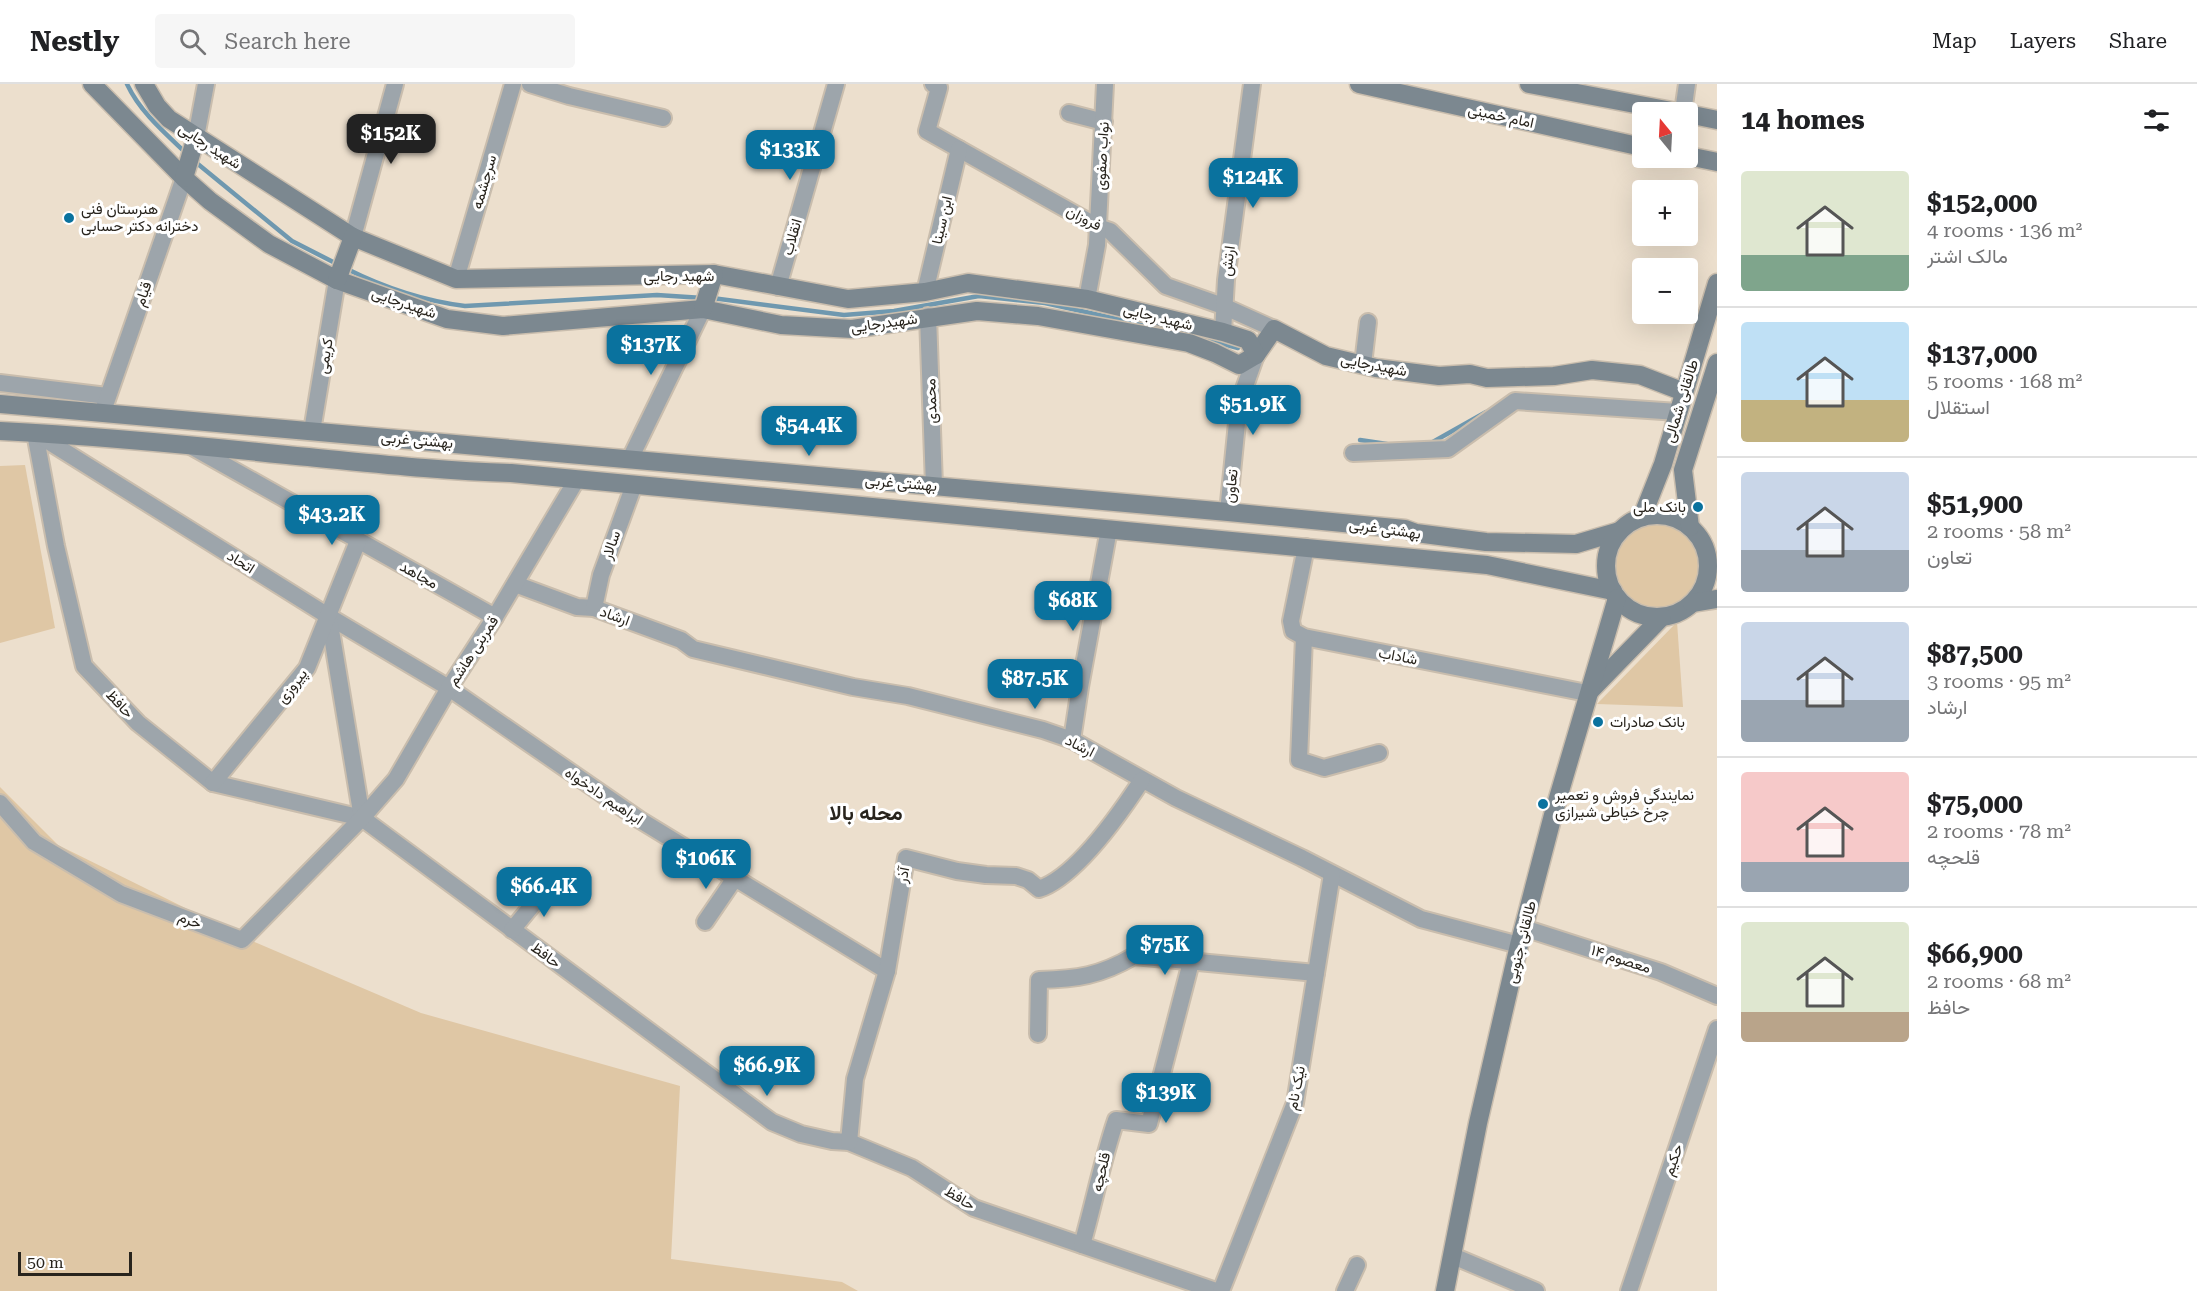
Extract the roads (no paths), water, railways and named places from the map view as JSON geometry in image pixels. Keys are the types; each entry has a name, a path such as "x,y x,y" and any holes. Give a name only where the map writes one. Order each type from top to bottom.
{"street":[{"name":"شهیدرجایی","path":"92,84 184,178 210,201 269,244 337,280 447,319 503,326 703,309 781,325 852,329 977,310 1038,316 1189,343 1239,365 1256,355"},
{"name":"شهید رجایی","path":"144,84 169,119 353,237 456,279 714,274 848,299 925,292 968,283 1087,299 1223,332 1248,340 1256,355"},
{"path":"184,178 196,137 207,84"},
{"path":"337,280 353,237 395,84"},
{"name":"سرچشمه","path":"456,279 513,84"},
{"path":"530,84 571,90 663,118"},
{"name":"انقلاب","path":"778,287 836,84"},
{"name":"نواب صفوی","path":"1087,299 1097,245 1105,84"},
{"name":"ارتش","path":"1223,332 1223,306 1252,84"},
{"name":"امام خمینی","path":"1359,84 1632,145"},
{"path":"1528,84 1632,104"},
{"path":"1684,102 1687,84"},
{"name":"فروزان","path":"936,86 927,131 1098,227 1110,231 1166,286 1223,306 1274,329"},
{"path":"1069,113 1104,122"},
{"path":"1698,116 1717,120"},
{"name":"ابن سینا","path":"925,292 958,149"},
{"path":"1698,158 1717,162"},
{"name":"قیام","path":"105,404 184,178"},
{"path":"630,459 703,309 714,274"},
{"name":"کریمی","path":"312,431 337,280"},
{"name":"طالقانی شمالی","path":"1642,517 1663,464 1717,283"},
{"path":"925,292 927,316"},
{"name":"محمدی","path":"927,316 934,486"},
{"path":"1363,364 1368,322"},
{"name":"شهیدرجایی","path":"1274,329 1326,356 1439,376 1470,374 1487,378 1554,376 1592,370 1640,375 1684,392"},
{"path":"1256,355 1274,329"},
{"name":"تعاون","path":"1228,512 1239,403 1256,355"},
{"name":"طالقانی شمالی","path":"1703,538 1683,470 1710,413 1717,363"},
{"path":"0,383 105,404"},
{"path":"1353,453 1448,449 1515,400 1678,412"},
{"name":"بهشتی غربی","path":"0,404 105,404 312,431 1228,512 1405,529 1416,533 1486,542 1576,544 1620,531"},
{"name":"بهشتی غربی","path":"0,431 188,444 453,472 510,473 577,479 1487,565 1615,594"},
{"name":"اتحاد","path":"35,432 328,616 449,688"},
{"name":"حافظ","path":"35,432 56,546 84,666 138,723 213,783 362,818 772,1122 801,1134 832,1141 849,1142 912,1168 974,1208 1216,1291"},
{"name":"مجاهد","path":"188,444 495,617"},
{"path":"794,500 795,474"},
{"name":"قمربنی هاشم","path":"362,818 396,779 577,479"},
{"name":"سالار","path":"594,608 601,575 634,485"},
{"path":"1659,515 1675,519 1703,538 1708,573 1702,590 1692,603 1678,613 1662,617 1645,616 1629,609 1615,594 1606,571 1607,556 1620,531 1642,517 1659,515"},
{"path":"1072,740 1109,529"},
{"name":"پیروزی","path":"213,783 307,668 358,541"},
{"path":"1306,548 1291,621 1293,631 1304,637 1299,760 1324,768 1379,753"},
{"name":"ارشاد","path":"514,584 577,607 594,608 681,640 693,650 853,687 908,696 1043,730 1072,740 1176,798 1421,919 1521,937"},
{"name":"طالقانی جنوبی","path":"1445,1291 1478,1123 1521,937 1552,815 1615,594"},
{"path":"1692,603 1717,599"},
{"path":"328,616 362,818"},
{"path":"1587,693 1662,617"},
{"name":"شاداب","path":"1304,637 1587,693"},
{"name":"ابراهیم دادخواه","path":"449,688 640,820 887,971"},
{"name":"آذر","path":"849,1142 855,1079 887,971 906,858 957,871 1016,876 1028,880 1039,889 1051,885 1072,867 1118,818 1142,780"},
{"name":"خرم","path":"0,803 34,842 121,894 242,940 362,818"},
{"name":"نیک نام","path":"1221,1291 1295,1103 1332,874"},
{"path":"705,922 735,878"},
{"path":"512,930 549,885"},
{"name":"۱۴ معصوم","path":"1521,937 1661,972 1716,992"},
{"path":"1038,1034 1039,980 1075,979 1112,969 1134,956 1317,973"},
{"name":"قلحچه","path":"1082,1245 1102,1174 1107,1145 1116,1120 1149,1124 1191,962"},
{"name":"حکیم","path":"1629,1291 1717,1029"},
{"path":"1453,1256 1536,1291"},
{"path":"1345,1291 1357,1265"}],"waterway":[{"path":"127,84 146,113 187,154"},
{"path":"193,160 292,241 339,265"},
{"path":"347,269 404,292 435,301 465,306 657,295 703,298"},
{"path":"712,298 844,315 894,311 979,296 1045,303 1180,333"},
{"path":"1197,337 1238,348"},
{"path":"1431,443 1486,412"},
{"path":"1360,440 1387,444"}],"place":[{"name":"هنرستان فنی دخترانه دکتر حسابی","path":"69,218"},
{"name":"بانک ملی","path":"1698,507"},
{"name":"بانک صادرات","path":"1598,722"},
{"name":"نمایندگی فروش و تعمیر چرخ خیاطی شیرازی","path":"1543,804"}],"district":[{"name":"محله بالا","path":"866,813"}]}
